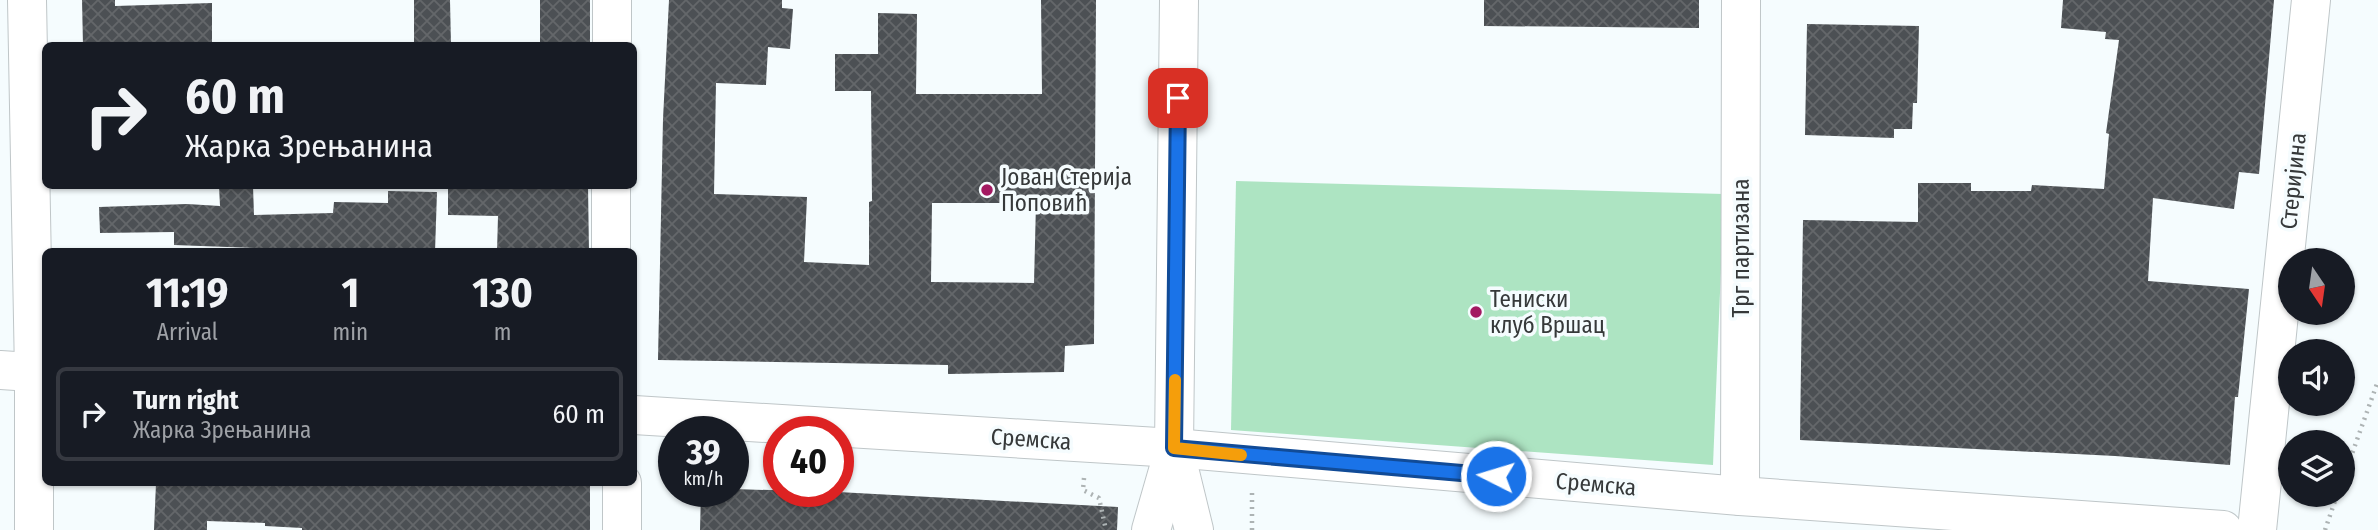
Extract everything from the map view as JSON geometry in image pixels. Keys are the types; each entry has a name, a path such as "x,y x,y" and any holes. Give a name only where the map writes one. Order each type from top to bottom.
{"street":[{"path":"27,0 26,372 34,530"},
{"path":"612,0 612,42"},
{"path":"1179,0 1174,448 1194,530"},
{"name":"Трг партизана","path":"1740,496 1741,0"},
{"name":"Стеријина","path":"2257,530 2311,0"},
{"path":"611,189 611,248"},
{"name":"Сремска","path":"637,415 1174,448 1740,496 2223,530"},
{"path":"1151,530 1174,448"},
{"path":"622,486 622,530"}],"path":[{"path":"2355,445 2378,381"},
{"path":"1087,443 1083,490 1098,498 1105,530"},
{"path":"2325,530 2333,507"}],"green space":[{"name":"Тениски клуб Вршац","path":"1236,181 1724,194 1713,465 1231,430"}],"building":[{"path":"82,0 115,0 115,6 212,3 212,42 83,42"},
{"path":"414,0 450,0 451,42 414,42"},
{"path":"540,0 590,0 590,42 540,42"},
{"path":"669,0 782,0 782,8 793,9 790,49 768,47 766,85 716,83 714,194 807,197 804,262 869,265 869,202 872,201 871,91 835,91 835,54 878,54 878,13 917,14 916,94 1042,94 1041,0 1096,0 1094,344 1065,346 1064,372 948,374 948,365 658,360 663,119","holes":["932,203 1036,203 1034,283 931,282"]},
{"path":"1484,0 1699,0 1699,28 1484,26"},
{"path":"2063,0 2274,0 2259,174 2239,172 2234,209 2153,198 2148,281 2249,289 2238,397 2235,397 2230,465 2115,456 1800,440 1803,220 1918,222 1918,183 1971,183 1971,191 2031,191 2032,185 2104,189 2109,134 2106,133 2119,40 2105,39 2106,32 2061,28"},
{"path":"1807,24 1919,26 1917,103 1913,103 1912,129 1894,129 1894,138 1805,135"},
{"path":"219,189 253,189 254,215 333,213 334,202 388,203 388,191 437,192 435,248 174,245 174,232 100,233 99,207 187,204 220,206"},
{"path":"448,189 588,189 589,248 497,248 498,216 448,215"},
{"path":"156,486 590,486 590,530 302,530 265,526 265,523 207,521 207,530 154,530"},
{"path":"749,489 763,490 763,507 854,507 854,493 1118,507 1117,530 700,530 701,507 749,507"}],"slow traffic":[{"path":"1175,380 1174,448 1241,455"}],"place":[{"name":"Јован Стерија Поповић","path":"987,190"},
{"name":"Тениски клуб Вршац","path":"1476,312"}],"route":[{"path":"1178,98 1174,448 1496,476"}]}
